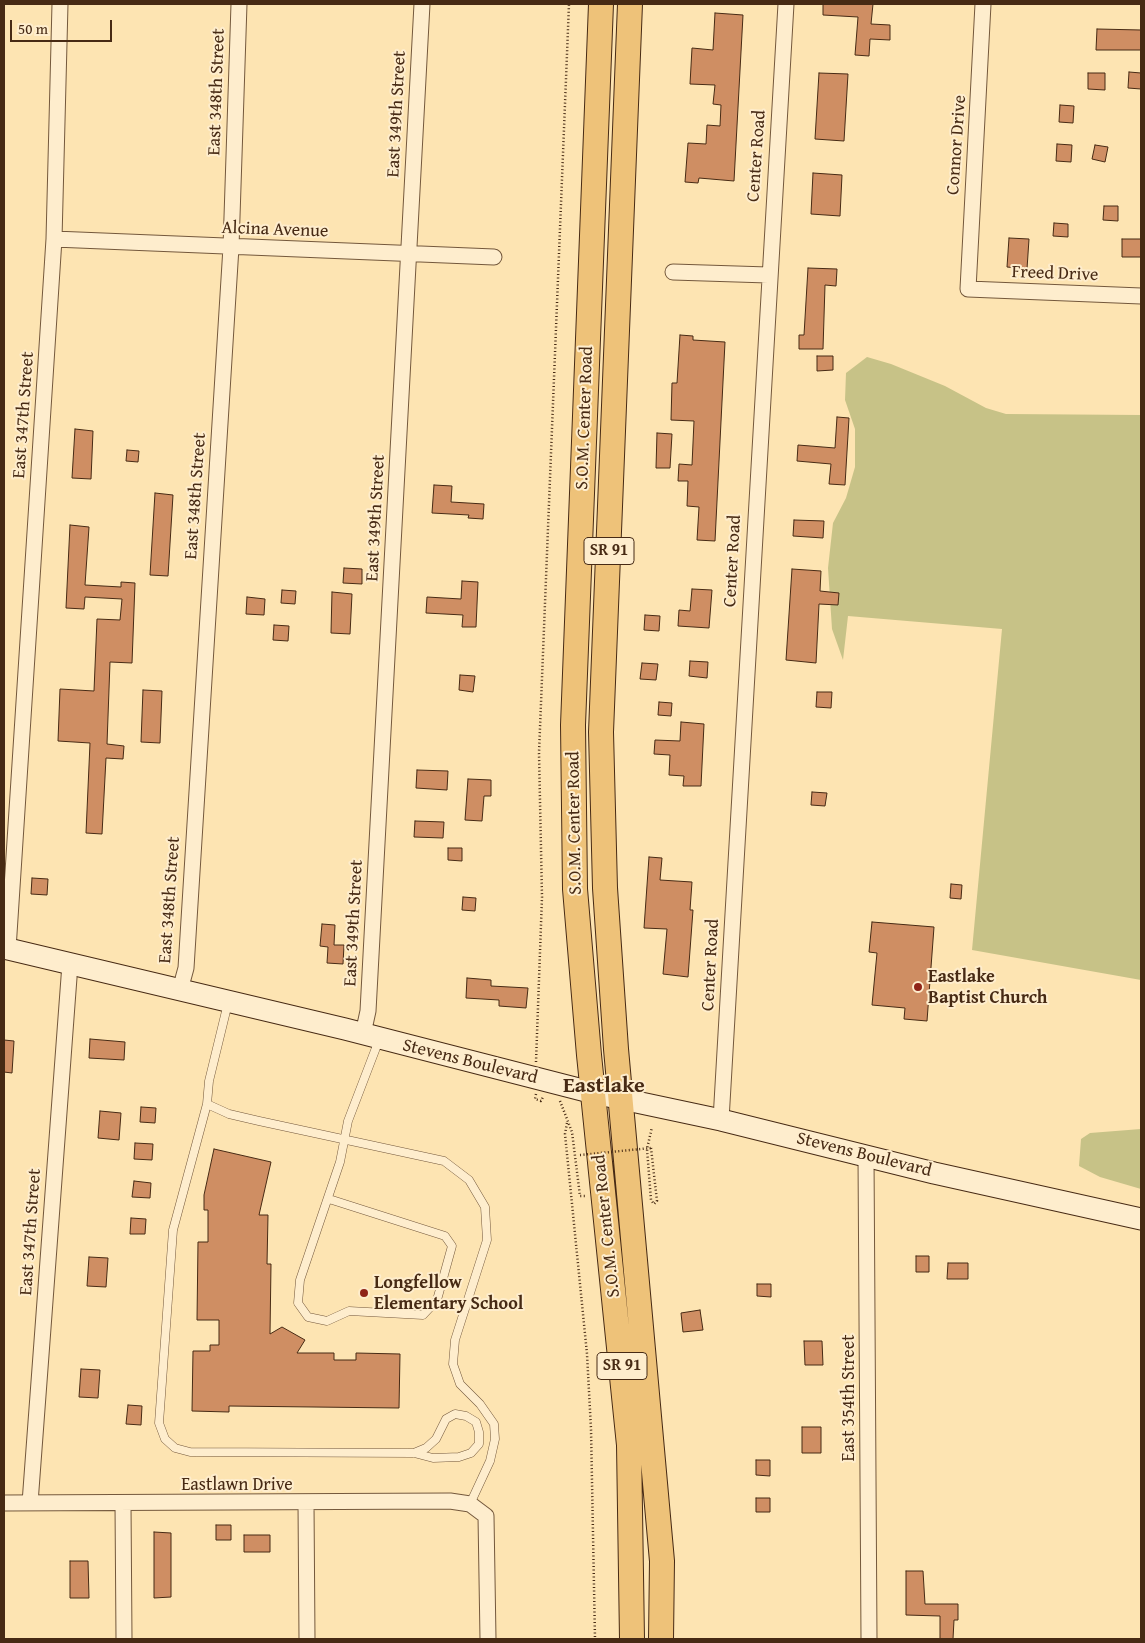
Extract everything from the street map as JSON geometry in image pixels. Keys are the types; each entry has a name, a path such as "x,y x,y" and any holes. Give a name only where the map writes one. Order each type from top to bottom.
{"main road":[{"name":"S.O.M. Center Road","path":"601,4 573,725 575,889 629,1445 632,1639"},
{"name":"S.O.M. Center Road","path":"630,4 601,732 605,888 621,1098 662,1561 661,1639"}],"street":[{"name":"East 347th Street","path":"6,948 54,240 60,4"},
{"name":"East 348th Street","path":"180,990 186,968 231,247 239,4"},
{"name":"East 349th Street","path":"371,1036 368,1011 422,4"},
{"name":"Center Road","path":"721,1120 768,275 786,4"},
{"name":"Connor Drive","path":"968,288 983,4"},
{"name":"Alcina Avenue","path":"54,240 494,256"},
{"path":"673,272 768,275"},
{"name":"Freed Drive","path":"968,288 1141,296"},
{"name":"Stevens Boulevard","path":"6,948 371,1036 594,1093 721,1120 866,1156 1141,1219"},
{"name":"East 347th Street","path":"30,1503 70,964"},
{"name":"East 354th Street","path":"866,1156 870,1639"},
{"name":"Eastlawn Drive","path":"4,1503 123,1504 450,1501 470,1504"},
{"path":"306,1503 307,1639"},
{"path":"123,1504 124,1639"},
{"path":"470,1504 486,1516 488,1639"}],"lane":[{"path":"228,1002 209,1081 207,1104 173,1230 159,1423 165,1439 175,1448 190,1452 414,1453 433,1458 459,1457 471,1453 479,1444 480,1432 476,1422 466,1416 455,1414 446,1419 436,1439 426,1448 414,1453"},
{"path":"329,1199 445,1236 452,1246 437,1300 423,1315 348,1311 327,1321 308,1317 298,1303 300,1280 340,1162 348,1122 371,1036"},
{"path":"207,1104 229,1114 444,1161 469,1180 485,1207 487,1240 455,1340 453,1364 460,1384 480,1404 494,1424 495,1439 490,1460 470,1504"}],"path":[{"path":"536,1067 542,898 539,753 569,4"},
{"path":"535,1099 541,1101 543,1097 560,1102 572,1132 580,1196 585,1197 586,1192"},
{"path":"568,1122 565,1134 587,1354 591,1420 595,1639"},
{"path":"582,1164 580,1155 651,1148 657,1201 654,1204 651,1200 647,1149 652,1127"}],"shaded area":[{"path":"867,357 891,364 945,386 986,408 1006,414 1141,415 1141,980 972,950 1002,629 848,616 843,660 832,629 828,568 833,523 846,498 855,467 855,429 845,400 846,373"},
{"path":"1141,1129 1141,1189 1100,1177 1079,1166 1081,1139 1090,1133"}],"building":[{"path":"823,4 873,4 871,24 890,25 890,40 870,39 869,56 855,55 858,17 823,15"},
{"path":"715,13 743,15 734,181 699,178 698,183 685,182 688,143 706,144 707,125 720,126 721,105 713,104 715,85 690,84 692,48 713,50"},
{"path":"1097,29 1141,30 1141,50 1096,50"},
{"path":"1129,72 1141,73 1141,89 1128,88"},
{"path":"819,73 848,74 844,141 815,139"},
{"path":"1088,73 1105,73 1105,90 1088,89"},
{"path":"1060,105 1074,106 1073,123 1059,122"},
{"path":"1057,144 1072,145 1071,162 1056,161"},
{"path":"1095,145 1108,147 1105,162 1092,159"},
{"path":"813,173 842,175 840,216 811,214"},
{"path":"1104,206 1118,206 1118,221 1103,220"},
{"path":"1054,223 1068,224 1068,237 1053,236"},
{"path":"1009,238 1029,239 1027,269 1007,267"},
{"path":"1122,239 1141,239 1141,257 1122,257"},
{"path":"808,268 837,269 836,286 825,285 823,349 799,349 799,335 804,335"},
{"path":"680,335 693,336 693,340 725,342 715,541 697,540 699,507 687,506 688,481 678,481 679,464 692,465 694,421 671,420 672,383 677,383"},
{"path":"817,356 833,356 833,370 817,371"},
{"path":"837,417 849,418 845,485 829,484 831,464 797,461 798,445 835,448"},
{"path":"75,429 93,431 91,479 72,478"},
{"path":"657,433 672,434 670,468 656,468"},
{"path":"127,450 139,451 138,462 126,461"},
{"path":"434,485 452,486 451,502 484,504 483,519 468,518 469,515 432,513"},
{"path":"155,493 173,495 168,576 150,575"},
{"path":"794,520 824,521 823,538 793,536"},
{"path":"70,525 89,527 85,585 121,587 121,582 135,583 132,663 110,662 107,744 124,746 123,759 106,758 102,834 86,833 90,743 58,741 60,689 94,691 97,619 120,620 122,599 85,597 84,609 66,608"},
{"path":"344,568 362,569 362,584 343,583"},
{"path":"792,569 821,571 820,591 839,593 838,605 819,604 816,663 786,660"},
{"path":"462,581 478,582 476,627 462,627 463,615 426,613 427,597 461,599"},
{"path":"692,589 712,590 709,628 678,626 679,610 690,611"},
{"path":"282,590 296,591 295,604 281,603"},
{"path":"332,592 352,594 350,634 331,633"},
{"path":"247,597 265,599 264,615 246,614"},
{"path":"645,615 660,616 659,631 644,630"},
{"path":"274,625 289,626 288,641 273,640"},
{"path":"690,661 708,662 707,678 689,676"},
{"path":"642,663 658,664 656,680 640,679"},
{"path":"460,675 475,676 473,692 459,690"},
{"path":"143,690 162,691 160,743 141,742"},
{"path":"817,692 832,692 831,708 816,707"},
{"path":"659,702 672,703 671,716 658,715"},
{"path":"681,722 704,724 701,786 683,786 684,776 669,775 670,755 654,754 655,740 680,741"},
{"path":"417,770 448,771 447,790 416,788"},
{"path":"468,779 491,780 491,796 484,796 482,821 465,820"},
{"path":"812,792 827,793 825,806 811,805"},
{"path":"415,821 444,822 443,838 414,837"},
{"path":"448,848 462,848 462,861 448,860"},
{"path":"649,857 662,858 660,880 692,882 690,910 693,910 688,977 663,974 667,929 644,928"},
{"path":"32,878 48,879 47,895 31,894"},
{"path":"951,884 962,885 961,899 950,898"},
{"path":"463,897 476,898 475,911 462,910"},
{"name":"Eastlake Baptist Church","path":"872,922 934,927 927,1021 904,1019 905,1008 872,1005 877,953 869,952"},
{"path":"322,924 335,925 334,945 344,945 343,964 327,963 328,947 320,946"},
{"path":"467,978 491,980 491,986 528,988 526,1008 499,1006 499,1000 466,998"},
{"path":"90,1039 125,1042 124,1060 89,1058"},
{"path":"4,1040 14,1041 12,1073 4,1072"},
{"path":"141,1107 156,1108 155,1123 140,1122"},
{"path":"100,1111 121,1113 119,1140 98,1138"},
{"path":"135,1143 153,1144 152,1160 134,1159"},
{"path":"214,1149 271,1162 259,1215 268,1215 267,1264 271,1264 270,1334 282,1327 305,1340 297,1353 334,1353 334,1360 356,1360 356,1353 400,1354 399,1408 229,1406 229,1412 192,1411 193,1351 210,1351 210,1345 219,1345 219,1320 197,1320 198,1242 208,1242 208,1210 204,1210 204,1195"},
{"path":"134,1181 151,1183 150,1198 132,1197"},
{"path":"131,1218 146,1219 145,1234 130,1234"},
{"path":"916,1256 929,1256 929,1272 916,1272"},
{"path":"89,1257 108,1258 106,1287 87,1286"},
{"path":"948,1263 968,1263 968,1279 947,1279"},
{"path":"757,1284 771,1284 771,1297 757,1296"},
{"path":"700,1310 703,1330 683,1332 681,1313"},
{"path":"804,1341 822,1341 823,1365 805,1365"},
{"path":"81,1369 100,1370 98,1398 79,1397"},
{"path":"128,1405 142,1406 141,1425 126,1424"},
{"path":"802,1427 821,1427 821,1453 802,1453"},
{"path":"756,1460 770,1460 770,1476 756,1475"},
{"path":"756,1498 770,1498 770,1512 756,1512"},
{"path":"216,1525 231,1525 231,1540 216,1540"},
{"path":"154,1532 171,1533 171,1597 154,1598"},
{"path":"244,1535 270,1535 270,1552 244,1552"},
{"path":"70,1561 88,1561 89,1598 70,1598"},
{"path":"906,1571 923,1571 925,1604 958,1604 958,1620 954,1620 953,1639 940,1639 940,1616 906,1615"}],"place":[{"name":"Eastlake Baptist Church","path":"918,987"},
{"name":"Longfellow Elementary School","path":"364,1293"}],"district":[{"name":"Eastlake","path":"604,1086"}]}
